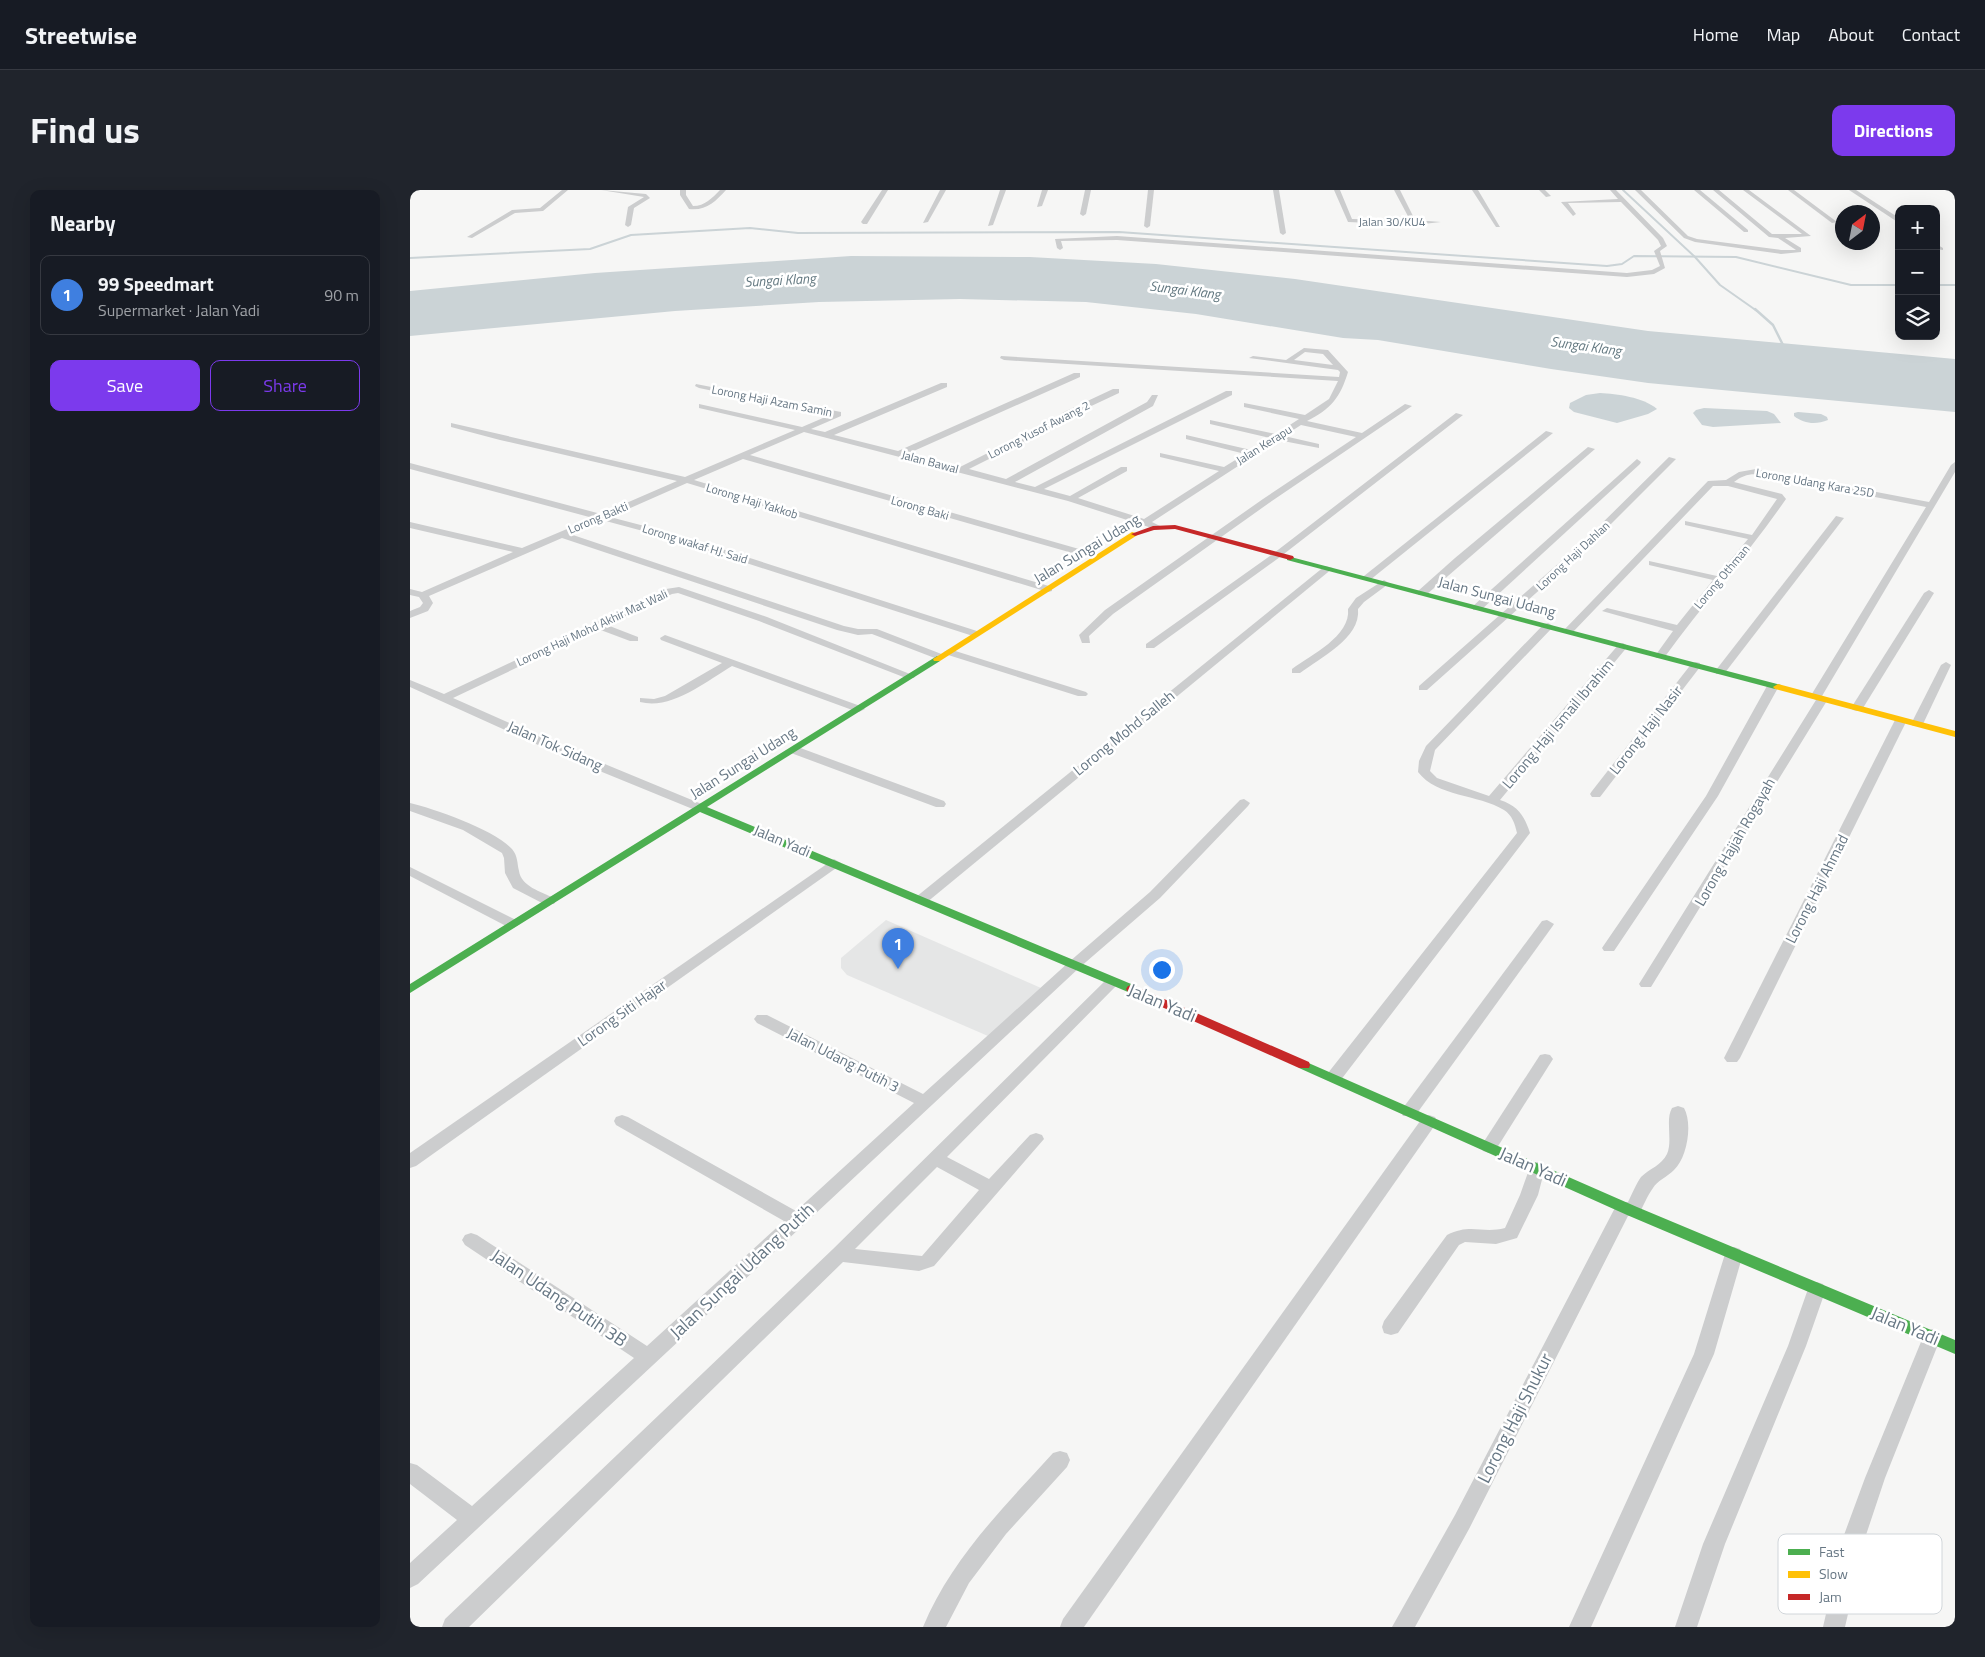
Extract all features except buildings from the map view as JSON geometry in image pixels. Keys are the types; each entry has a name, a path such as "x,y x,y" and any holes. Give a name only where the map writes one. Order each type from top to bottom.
{"street":[{"path":"470,238 514,211 542,210 565,190"},
{"path":"604,190 646,196 647,198 632,207 628,225"},
{"path":"683,190 691,208 697,208 706,206 723,190"},
{"path":"865,224 864,222 885,190"},
{"path":"926,222 943,190"},
{"path":"990,225 1003,190"},
{"path":"1039,206 1045,190"},
{"path":"1082,214 1088,190"},
{"path":"1147,226 1151,190"},
{"path":"1276,190 1283,233"},
{"name":"Jalan 30/KU4","path":"1337,190 1350,221 1438,222"},
{"path":"1397,190 1414,223"},
{"path":"1475,190 1498,226"},
{"path":"1542,190 1548,196"},
{"path":"1060,248 1058,240 1060,239 1117,238 1627,275 1654,272 1663,267 1662,260 1657,254 1657,251 1664,246 1661,240 1613,190"},
{"path":"1638,190 1686,236 1693,240 1734,244 1772,251 1798,252 1799,249 1776,237 1716,190"},
{"path":"1697,190 1746,231"},
{"path":"1746,190 1808,236 1776,237"},
{"path":"1791,190 1834,222"},
{"path":"1852,190 1895,218"},
{"path":"1572,214 1564,202 1623,200"},
{"path":"1004,358 1342,381 1344,372 1325,352 1304,350 1288,362"},
{"path":"1253,358 1340,368"},
{"path":"899,454 1077,375"},
{"name":"Jalan Kerapu","path":"1151,524 1225,470 1332,401 1342,381"},
{"path":"826,435 944,385"},
{"name":"Lorong Haji Azam Samin","path":"700,386 838,414 803,430"},
{"name":"Lorong Yusof Awang 2","path":"961,470 1054,423 1067,414 1116,391"},
{"path":"1036,490 1084,464 1229,393"},
{"path":"1008,482 1150,404 1155,396"},
{"name":"Jalan Bawal","path":"702,406 826,435 1008,482 1151,524"},
{"path":"1247,406 1363,436"},
{"path":"1086,641 1084,635 1101,617 1216,538 1266,501 1408,406"},
{"path":"1150,646 1278,554 1460,415"},
{"path":"1213,422 1316,446"},
{"name":"Lorong Haji Yakkob","path":"454,424 500,438 686,480 1048,589"},
{"name":"Lorong Bakti","path":"423,595 803,430"},
{"path":"1367,578 1549,432"},
{"path":"1189,437 1253,453"},
{"path":"1422,593 1458,560 1591,449"},
{"path":"1164,455 1225,470"},
{"name":"Lorong Baki","path":"743,456 1097,557"},
{"name":"Lorong Haji Dahlan","path":"1423,688 1478,638 1508,616 1626,507 1672,459"},
{"path":"1478,608 1637,462"},
{"path":"1930,505 1955,465"},
{"name":"Lorong wakaf HJ. Said","path":"410,466 603,516 672,536 976,634"},
{"path":"1071,499 1124,469"},
{"name":"Lorong Udang Kara 25D","path":"1728,483 1742,472 1754,471 1930,505"},
{"path":"1568,631 1711,483 1728,483"},
{"name":"Lorong Udang Kara 25D","path":"1728,483 1782,498"},
{"name":"Lorong Othman","path":"1660,656 1679,629 1754,538 1782,498"},
{"name":"Lorong Hajjah Rogayah","path":"1646,984 1692,914 1930,505"},
{"path":"1720,672 1839,518"},
{"path":"1688,523 1754,538"},
{"name":"Jalan Sungai Udang","path":"410,989 795,750 1151,524 1175,528 1278,554 1955,734"},
{"path":"410,525 522,551"},
{"path":"561,534 848,630 873,631 944,654 1082,694"},
{"path":"1652,563 1719,580"},
{"name":"Lorong Mohd Salleh","path":"920,900 1328,568"},
{"path":"1296,671 1343,636 1354,618 1353,608 1360,600 1384,583"},
{"path":"682,592 710,584"},
{"name":"Lorong Haji Mohd Akhir Mat Wali","path":"446,697 521,660 600,626 670,591 682,592 763,619 910,676"},
{"path":"410,592 423,595 428,603 424,609 410,615"},
{"path":"1857,708 1929,593"},
{"path":"1607,611 1679,629"},
{"path":"600,626 634,639"},
{"path":"1334,1077 1524,833 1519,818 1508,807 1433,781 1424,772 1425,761 1435,743 1548,626"},
{"path":"665,638 858,709"},
{"name":"Lorong Haji Ismail Ibrahim","path":"1492,801 1624,646"},
{"path":"644,700 654,702 669,698 731,662"},
{"name":"Lorong Haji Nasir","path":"1596,794 1696,665"},
{"path":"1917,724 1946,665"},
{"name":"Jalan Tok Sidang","path":"412,685 446,697 562,751 700,808"},
{"path":"1609,948 1712,796 1773,686"},
{"name":"Lorong Haji Ahmad","path":"1732,1058 1901,720"},
{"path":"795,750 940,804"},
{"name":"Jalan Sungai Udang Putih","path":"410,1577 1074,965 1154,894 1244,803"},
{"path":"410,807 468,827 507,851 512,858 512,873 518,885 549,901"},
{"name":"Jalan Yadi","path":"700,808 1074,965 1334,1077 1628,1209 1955,1347"},
{"name":"Lorong Siti Hajar","path":"410,1162 834,864"},
{"path":"411,872 513,924"},
{"path":"1410,1112 1547,924"},
{"name":"Jalan Yadi","path":"453,1627 839,1254 1112,982"},
{"name":"Jalan Udang Putih 3","path":"762,1019 925,1102"},
{"path":"1489,1147 1545,1059"},
{"name":"Lorong Haji Shukur","path":"1402,1627 1462,1522 1628,1209 1647,1182 1670,1165 1676,1154 1679,1131 1678,1112"},
{"path":"622,1121 797,1220"},
{"path":"1071,1627 1429,1121"},
{"path":"839,1254 919,1264 928,1261 1036,1139"},
{"path":"934,1158 991,1188"},
{"path":"1391,1326 1453,1240 1463,1234 1501,1236 1514,1229 1529,1195 1537,1168"},
{"name":"Jalan Udang Putih 3B","path":"471,1240 648,1357"},
{"path":"1580,1627 1704,1354 1734,1254"},
{"path":"1686,1627 1714,1544 1797,1346 1817,1289"},
{"path":"1855,1534 1932,1337"},
{"path":"934,1627 961,1576 999,1527 1060,1460"},
{"path":"410,1472 472,1519"},
{"path":"1834,1627 1837,1614"}],"shaded area":[{"path":"886,920 1041,988 988,1036 847,975 841,968 841,958"}],"water":[{"name":"Sungai Klang","path":"851,256 1030,257 1156,264 1295,279 1648,331 1955,359 1955,412 1648,383 1378,340 1343,338 1196,314 1086,302 960,299 819,302 675,311 410,336 410,291 595,273"},
{"path":"1600,393 1622,395 1637,399 1657,409 1648,414 1617,423 1574,412 1569,408 1570,403 1586,395"},
{"path":"1704,408 1767,411 1774,414 1781,423 1713,427 1702,425 1693,413"},
{"path":"1794,413 1821,414 1827,417 1828,420 1819,423 1806,422 1794,416"}],"waterway":[{"path":"1623,190 1695,257"},
{"path":"410,258 590,249 631,235 750,228 798,233 1119,232 1607,266 1622,264 1634,256 1695,257"},
{"path":"1695,257 1736,257 1851,285 1895,285"},
{"path":"1695,257 1720,285 1757,311"},
{"path":"1940,285 1955,285"},
{"path":"1755,309 1773,325 1785,349"}],"traffic: fast":[{"path":"1290,558 1778,687"},
{"path":"410,989 937,659"},
{"path":"700,808 1132,989"},
{"path":"1304,1065 1632,1211 1955,1347"}],"traffic: slow":[{"path":"937,659 1135,534"},
{"path":"1778,687 1955,734"}],"traffic: jam":[{"path":"1135,534 1153,528 1175,527 1290,558"},
{"path":"1132,989 1304,1065"}],"place":[{"name":"99 Speedmart","path":"898,969"}]}
